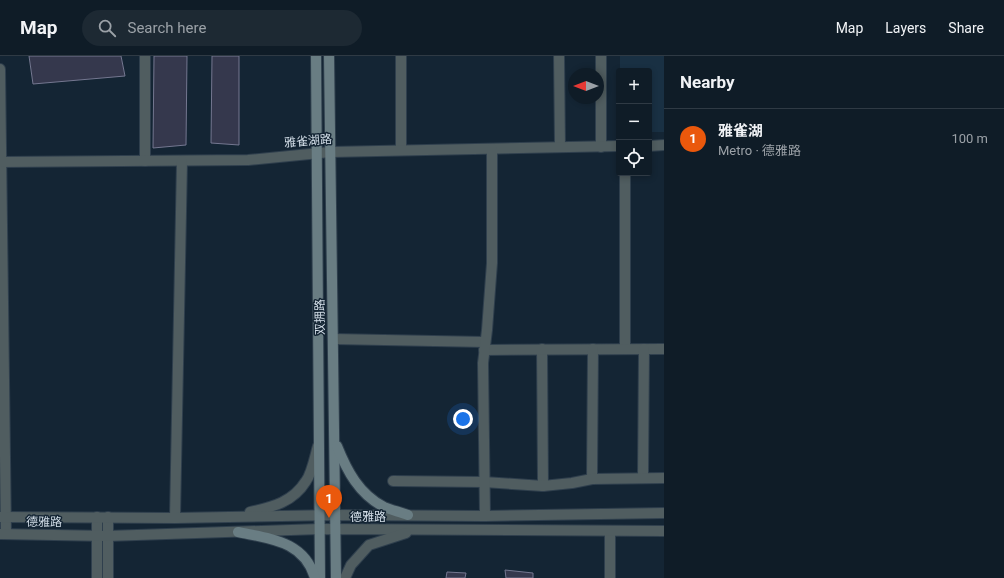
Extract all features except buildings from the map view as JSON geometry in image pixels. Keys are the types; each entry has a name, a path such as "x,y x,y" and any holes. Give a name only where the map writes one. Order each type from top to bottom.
{"main road":[{"name":"双拥路","path":"316,56 320,578"},
{"name":"双拥路","path":"329,56 336,578"},
{"path":"334,438 349,474 358,487 384,507 408,515"},
{"path":"238,532 280,541 298,551 312,568 315,578"}],"street":[{"path":"145,56 145,161"},
{"path":"401,56 401,150"},
{"path":"559,56 560,148"},
{"path":"601,56 602,147"},
{"path":"0,69 3,534"},
{"path":"652,146 664,145"},
{"name":"雅雀湖路","path":"1,162 248,160 317,152 616,146"},
{"path":"485,516 483,363 492,263 492,149"},
{"path":"175,518 182,161"},
{"path":"625,176 625,349"},
{"path":"333,339 542,349 664,349"},
{"path":"542,349 543,486"},
{"path":"592,479 593,349"},
{"path":"642,478 644,349"},
{"path":"232,517 267,508 291,499 307,481 319,444"},
{"path":"393,481 484,482 543,486 592,479 664,478"},
{"name":"德雅路","path":"3,517 175,518 320,515 485,516 664,513"},
{"path":"96,578 97,517"},
{"path":"108,517 108,578"},
{"name":"德雅路","path":"3,534 107,536 320,529 664,531"},
{"path":"345,578 350,565 369,545 416,530"},
{"path":"610,531 610,578"}],"shaded area":[{"path":"620,56 664,56 664,132 652,132 652,68 620,68"}],"place":[{"name":"雅雀湖","path":"329,518"}]}
